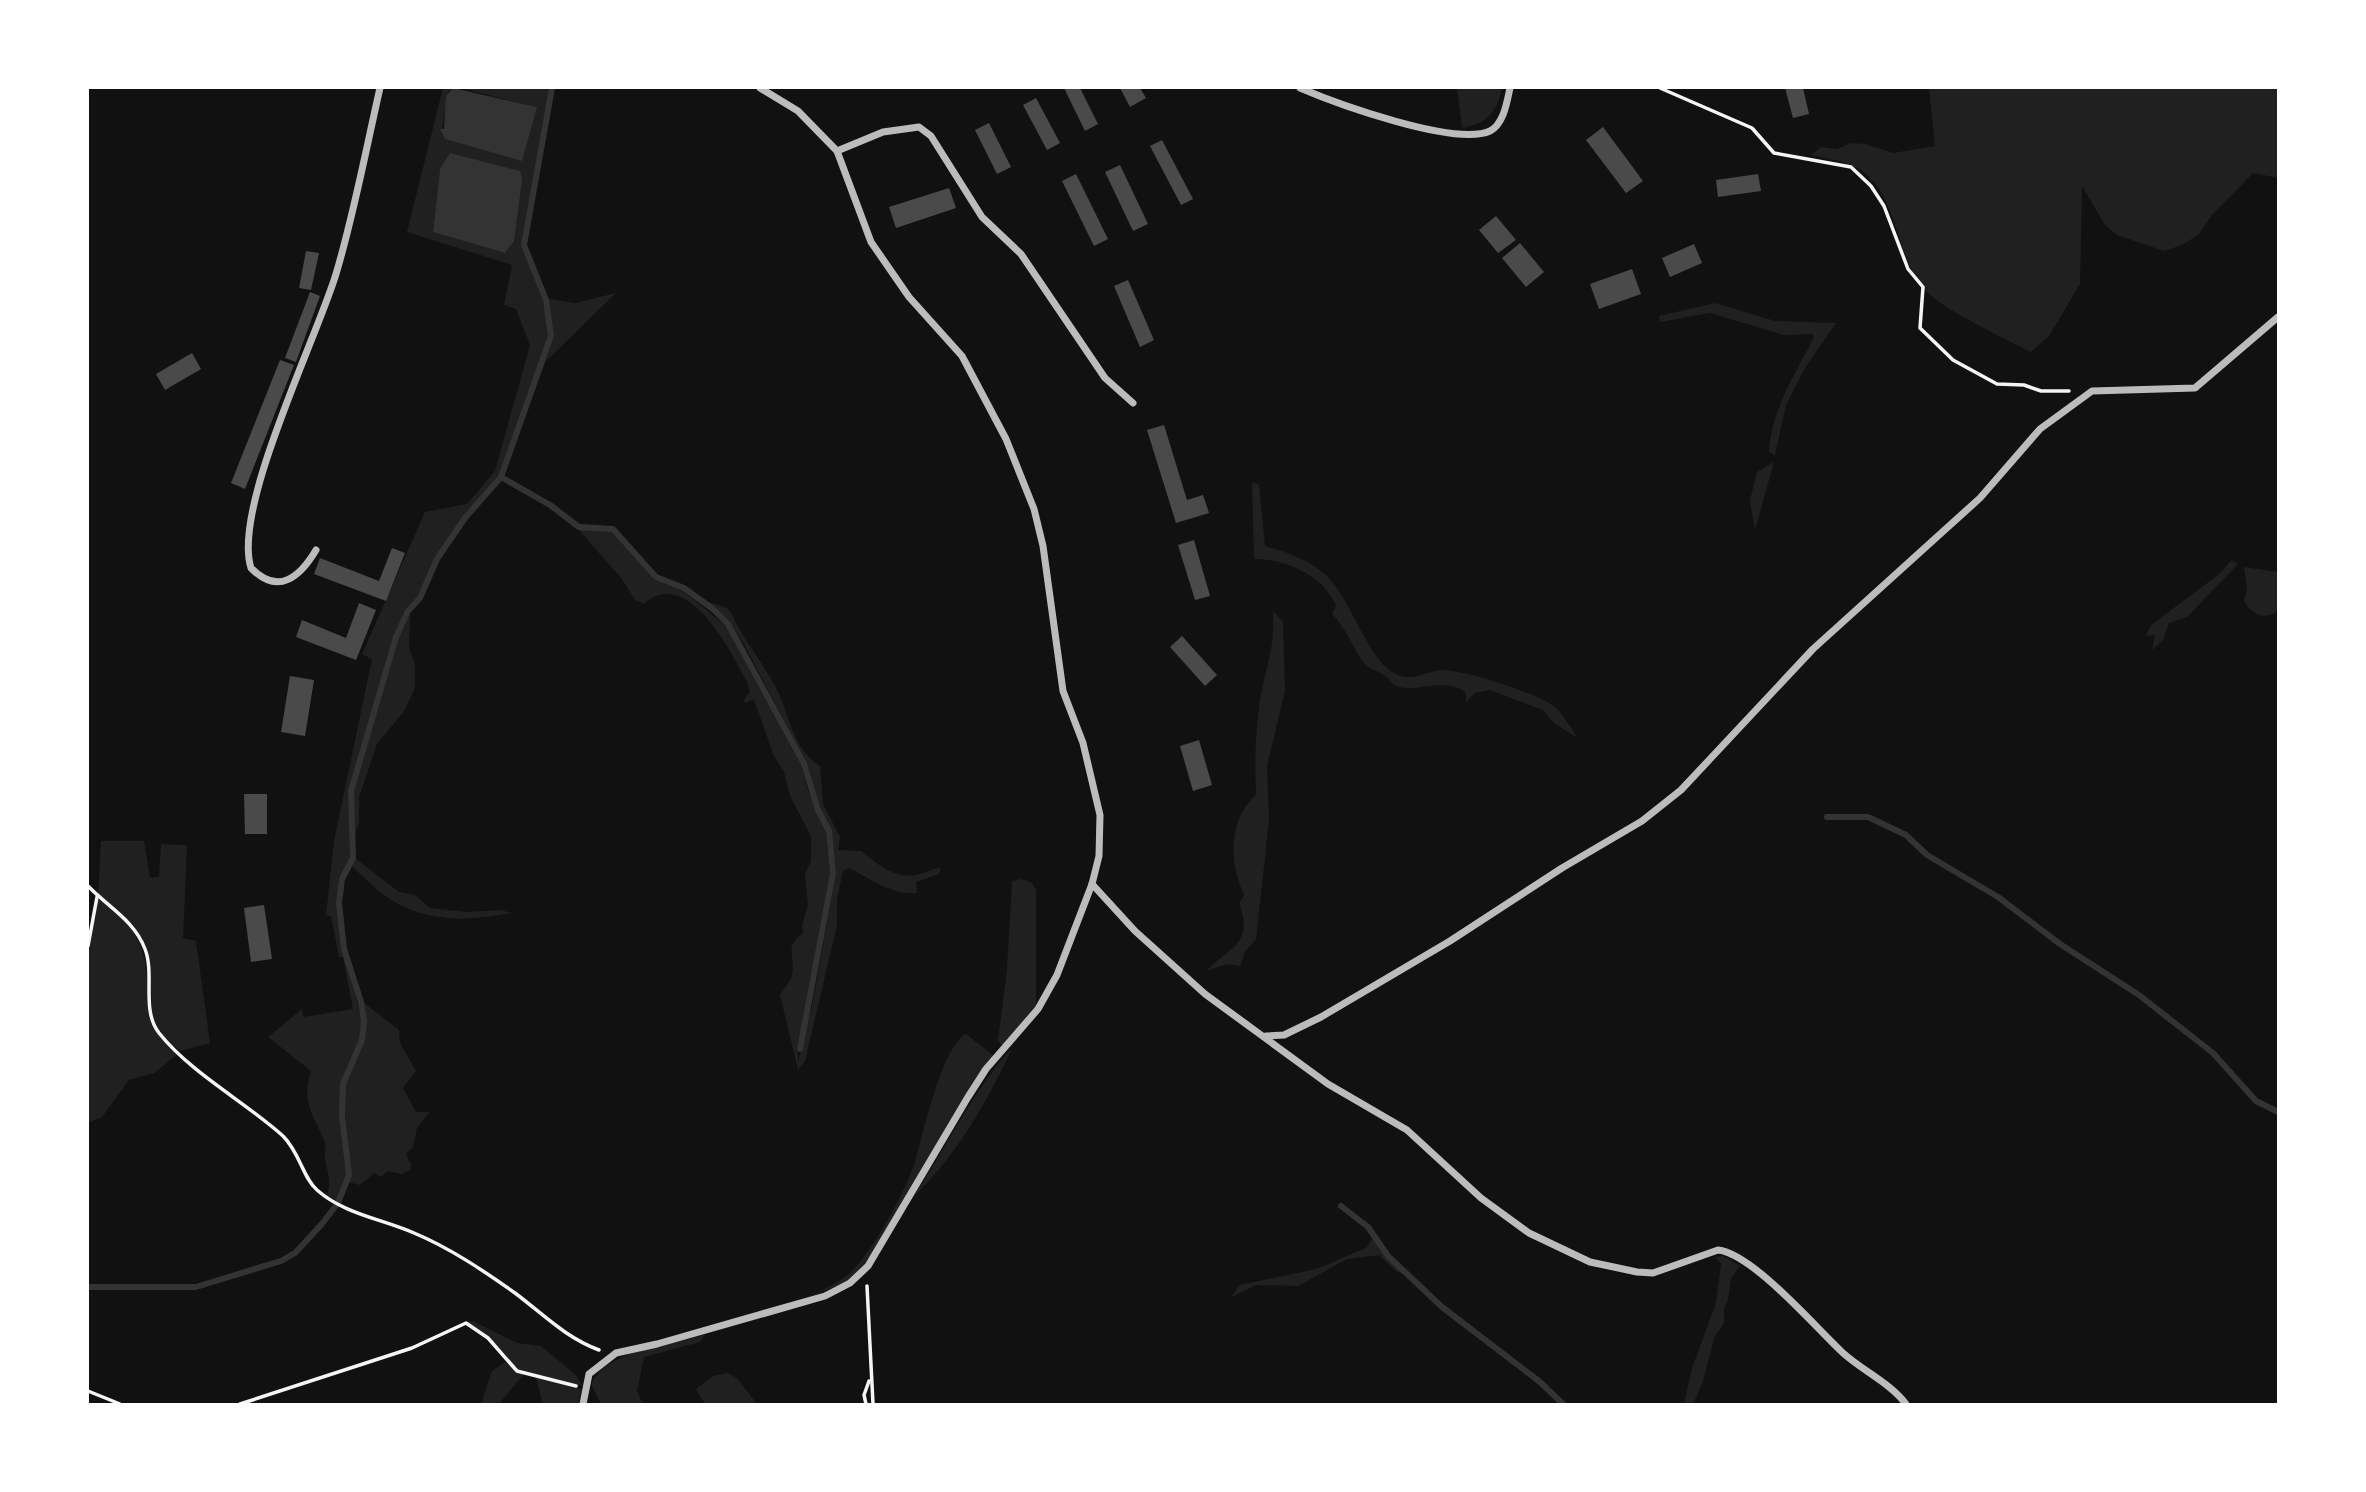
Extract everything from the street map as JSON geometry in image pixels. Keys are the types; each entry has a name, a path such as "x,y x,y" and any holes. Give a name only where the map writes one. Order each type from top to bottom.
{"street":[{"path":"316,550 303,572 291,579 270,581 251,568 248,533 256,488 337,270 380,88"},
{"path":"584,1404 589,1374 616,1353 825,1296 850,1283 867,1266 986,1069 1038,1009 1057,975 1092,884 1099,856 1100,815 1086,756 1063,691 1043,546 1025,481 962,356 909,297 871,242 836,151 798,111 760,88"},
{"path":"1300,88 1343,105 1412,124 1441,131 1482,133 1493,130 1501,119 1510,88"},
{"path":"836,151 883,132 919,127 931,136 982,217 1021,254 1105,378 1133,402"},
{"path":"1266,1036 1284,1035 1321,1017 1642,821 1681,790 1822,640 1980,498 2040,429 2092,391 2195,388 2278,317"},
{"path":"1092,884 1104,901 1176,971 1328,1084 1407,1130 1502,1214 1559,1249 1590,1262 1637,1272 1653,1273 1718,1250 1738,1257 1906,1405"}],"path":[{"path":"1660,88 1752,128 1774,153 1851,167 1871,186 1885,206 1908,269 1923,287 1920,328 1953,360 1997,384 2024,385 2041,391 2092,391"},
{"path":"88,886 132,927 147,952 151,1019 158,1032 179,1053 283,1136 295,1148 316,1189 365,1217 414,1233 453,1253 517,1294 579,1341 616,1353"},
{"path":"88,946 97,896"},
{"path":"867,1266 873,1405"},
{"path":"240,1405 412,1348 466,1324 488,1338 517,1371 585,1388"},
{"path":"866,1405 864,1395 870,1379"},
{"path":"88,1391 120,1405"}],"shaded area":[{"path":"443,88 453,88 448,92 441,135 536,107 461,88 551,88 523,245 545,300 550,336 500,477 463,518 436,558 419,597 407,610 394,637 349,790 352,858 341,879 337,903 343,949 362,1021 361,1039 342,1084 341,1115 347,1175 337,1201 327,1195 329,1182 326,1146 308,1102 311,1071 268,1037 302,1009 303,1017 353,1009 343,957 339,957 331,916 326,915 334,841 372,659 362,654 425,512 467,504 495,471 530,345 516,309 504,305 512,265 407,232","holes":["440,169 505,253 433,232"]},
{"path":"453,88 537,107 522,161 445,139 440,129 444,129 446,96"},
{"path":"1457,88 1502,88 1490,116 1462,128"},
{"path":"1929,88 2278,88 2278,178 2253,173 2213,214 2198,235 2182,245 2164,251 2117,235 2105,225 2082,186 2080,284 2049,336 2031,352 1962,316 1928,293 1908,262 1888,207 1868,176 1848,164 1811,155 1821,147 1837,149 1851,143 1865,144 1893,153 1935,146"},
{"path":"450,153 520,171 522,179 514,241 505,253 433,232 440,169"},
{"path":"616,293 546,361 553,336 548,299 576,303"},
{"path":"1715,303 1775,321 1836,323 1805,368 1786,405 1775,455 1769,452 1774,421 1814,337 1812,334 1784,335 1710,313 1660,322 1659,316"},
{"path":"1774,462 1755,530 1750,500 1757,472"},
{"path":"1252,482 1259,485 1265,546 1298,557 1327,576 1369,645 1387,668 1403,677 1450,670 1518,689 1556,708 1578,738 1555,724 1543,710 1490,690 1475,693 1466,702 1466,693 1458,688 1440,685 1401,687 1366,665 1332,614 1336,605 1322,585 1290,566 1254,559"},
{"path":"594,528 612,532 654,579 683,591 726,626 801,765 808,790 826,832 830,873 798,1048 798,1063 813,1001 836,873 831,831 821,810 806,763 744,644 730,622 708,602 727,608 732,614 774,684 796,739 810,758 820,766 823,804 840,837 838,850 861,851 888,870 903,875 912,876 941,868 939,874 916,882 917,893 890,889 849,868 843,871 837,899 837,925 805,1061 798,1070 780,995 792,975 793,943 803,934 802,925 808,905 805,874 811,861 811,836 790,796 784,772 773,754 754,699 746,703 743,701 750,691 747,682 719,633 691,603 676,595 660,595 644,604 635,600 622,579 578,529"},
{"path":"2232,560 2238,564 2187,617 2169,623 2163,640 2152,650 2155,635 2146,636 2151,625 2218,575"},
{"path":"2244,567 2278,572 2278,610 2273,614 2259,615 2244,601 2247,589"},
{"path":"1273,611 1283,622 1285,691 1267,766 1269,820 1256,939 1245,952 1240,966 1227,964 1206,971 1237,944 1244,928 1239,904 1244,895 1236,869 1234,842 1240,816 1256,795 1258,719 1273,638"},
{"path":"410,612 409,648 415,664 415,687 405,710 377,744 359,797 359,824 354,836 353,791 358,767 397,638"},
{"path":"101,841 144,841 150,878 159,877 161,844 187,845 183,938 196,941 210,1043 180,1051 157,1027 152,1015 150,973 144,946 123,915 98,895"},
{"path":"355,858 399,892 415,895 430,908 467,912 500,910 512,913 460,918 427,915 411,910 380,892 351,866"},
{"path":"1021,879 1032,883 1036,890 1036,1008 1002,1047 998,1040 1007,969 1012,881"},
{"path":"98,899 121,917 136,937 145,960 150,1021 158,1035 178,1054 154,1073 129,1080 102,1117 88,1123 88,953"},
{"path":"363,1002 399,1030 400,1043 416,1071 403,1088 416,1112 430,1112 417,1128 413,1147 406,1154 411,1164 410,1170 402,1174 388,1171 381,1177 374,1173 360,1185 348,1182 351,1176 344,1100 345,1085 364,1040"},
{"path":"966,1034 994,1056 866,1264 848,1281 792,1304 846,1276 862,1260 880,1234 915,1162 941,1073 957,1042"},
{"path":"1012,1048 970,1127 944,1164 914,1196 984,1082"},
{"path":"1375,1235 1379,1247 1411,1278 1396,1271 1379,1255 1347,1259 1298,1286 1256,1285 1230,1298 1240,1285 1316,1269 1366,1248"},
{"path":"1723,1256 1740,1266 1731,1278 1724,1308 1724,1323 1715,1336 1702,1384 1693,1404 1684,1404 1692,1368 1716,1303 1721,1264 1715,1257"},
{"path":"473,1321 517,1343 541,1346 575,1374 582,1386 518,1369 489,1337 466,1322"},
{"path":"706,1334 700,1342 644,1357 637,1391 643,1404 601,1404 591,1384 612,1362 642,1350"},
{"path":"506,1361 524,1374 499,1404 481,1404 492,1371"},
{"path":"727,1373 737,1378 757,1404 705,1404 696,1389 713,1376"},
{"path":"536,1378 581,1389 578,1404 543,1404"}],"building":[{"path":"1064,88 1080,88 1098,124 1085,131"},
{"path":"1120,88 1140,88 1146,98 1130,107"},
{"path":"1785,88 1803,88 1809,114 1793,118"},
{"path":"1036,98 1060,143 1047,150 1023,105"},
{"path":"989,123 1011,167 997,174 975,130"},
{"path":"1603,127 1643,181 1626,193 1586,140"},
{"path":"1162,140 1193,199 1181,205 1150,146"},
{"path":"1120,165 1148,224 1133,231 1105,172"},
{"path":"1076,174 1108,239 1094,246 1062,181"},
{"path":"1758,174 1761,191 1718,197 1716,180"},
{"path":"949,188 956,208 896,228 889,207"},
{"path":"1496,216 1516,240 1498,253 1479,230"},
{"path":"1520,243 1544,272 1526,287 1502,258"},
{"path":"1694,244 1702,263 1670,277 1662,258"},
{"path":"306,251 319,253 311,290 299,288"},
{"path":"1632,269 1641,294 1599,309 1590,284"},
{"path":"1128,280 1154,340 1140,347 1114,286"},
{"path":"310,292 320,296 296,362 285,358"},
{"path":"192,353 201,369 165,390 156,374"},
{"path":"280,360 294,365 245,489 231,483"},
{"path":"1164,425 1187,500 1203,495 1209,513 1176,523 1147,430"},
{"path":"1194,540 1210,596 1195,600 1178,545"},
{"path":"392,548 405,553 386,601 314,574 320,558 379,581"},
{"path":"359,603 376,610 356,660 296,637 302,620 346,638"},
{"path":"1182,636 1217,675 1205,686 1170,647"},
{"path":"290,676 314,680 305,736 281,732"},
{"path":"1199,740 1212,785 1193,791 1180,746"},
{"path":"244,794 267,794 267,834 245,834"},
{"path":"264,905 272,959 251,962 244,908"}],"waterway":[{"path":"88,1287 196,1287 281,1261 295,1253 321,1225 338,1203 349,1175 342,1115 343,1084 362,1040 364,1021 361,1002 344,949 339,903 342,879 353,858 351,791 396,637 408,611 420,598 437,559 465,518 501,477 551,336 546,300 524,245 552,88"},
{"path":"501,477 550,505 579,527 613,529 656,577 684,588 713,609 728,624 804,764 818,810 829,831 833,873 800,1049"},
{"path":"1827,817 1868,817 1906,835 1927,855 1998,897 2060,944 2139,995 2213,1053 2256,1101 2278,1112"},
{"path":"1341,1206 1368,1227 1388,1256 1442,1307 1540,1382 1563,1404"}]}
